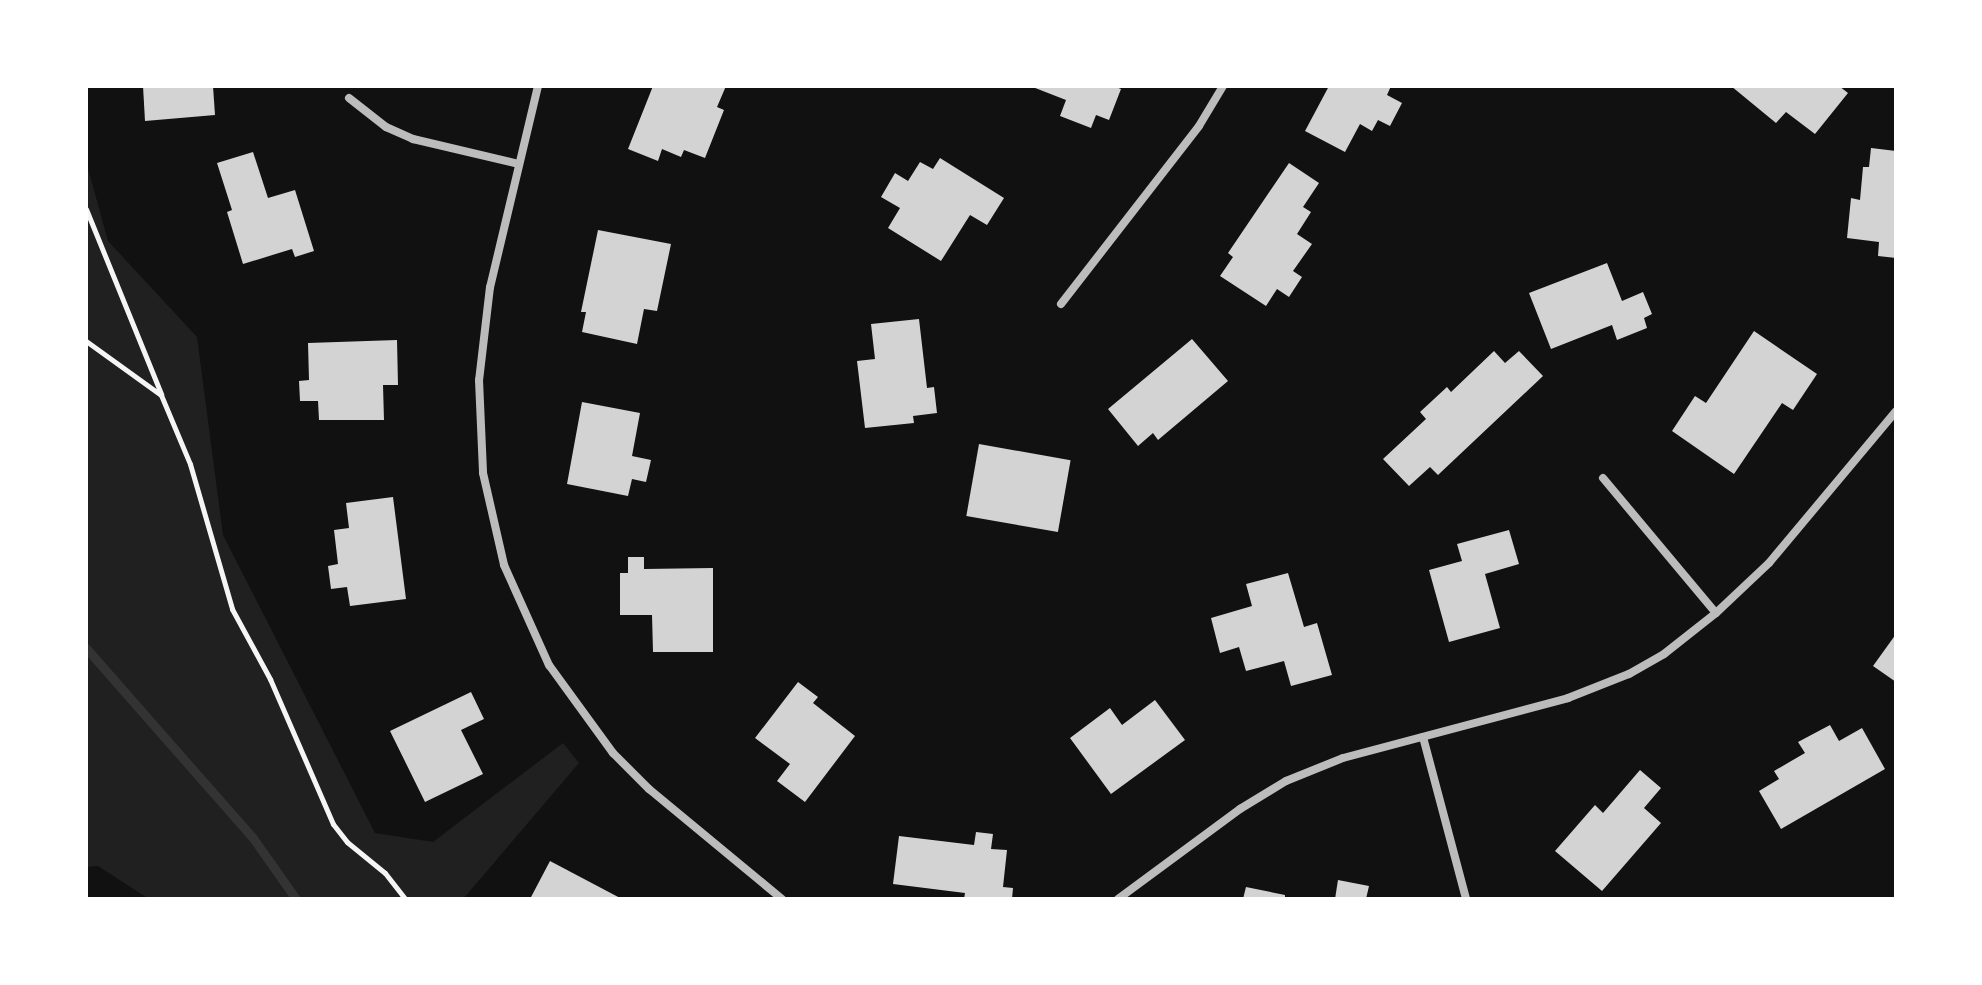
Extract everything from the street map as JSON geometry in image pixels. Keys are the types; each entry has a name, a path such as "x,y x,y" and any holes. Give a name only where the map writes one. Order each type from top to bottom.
{"street":[{"path":"538,86 490,287 479,380 483,473 504,565 549,665 596,733 649,789 782,899"},
{"path":"1061,304 1199,126 1223,86"},
{"path":"349,98 386,127 413,139 519,164"},
{"path":"1118,899 1240,809 1286,781 1343,758 1568,698 1629,674 1664,654 1716,613 1769,563 1896,411"},
{"path":"1603,478 1716,613"},
{"path":"1423,737 1466,899"}],"path":[{"path":"86,209 190,464 232,609 270,679 333,824 347,842 385,873 405,899"},
{"path":"86,341 161,395"}],"shaded area":[{"path":"86,161 108,241 197,337 223,535 375,833 433,842 563,743 579,763 463,899 149,899 98,866 86,867"}],"building":[{"path":"143,86 213,86 215,115 145,121"},
{"path":"653,86 726,86 717,107 724,110 705,158 684,150 681,157 662,149 658,161 628,149"},
{"path":"1030,86 1113,86 1121,89 1109,120 1096,115 1091,128 1060,116 1066,100"},
{"path":"1329,86 1391,86 1387,95 1402,103 1390,126 1378,120 1372,131 1360,124 1345,152 1305,131"},
{"path":"1731,86 1839,86 1848,93 1815,134 1786,112 1776,123"},
{"path":"1871,148 1896,151 1896,258 1878,256 1879,242 1847,238 1851,198 1860,200 1863,167 1869,167"},
{"path":"253,152 268,198 295,190 314,251 295,257 292,249 243,264 227,212 232,210 217,163"},
{"path":"940,158 1004,198 987,225 970,215 941,261 888,228 900,208 881,197 895,173 908,181 920,162 933,169"},
{"path":"1289,163 1319,183 1303,207 1311,212 1297,234 1312,244 1293,271 1302,277 1289,297 1277,289 1266,306 1220,276 1233,257 1228,253"},
{"path":"598,230 671,244 657,311 644,309 637,344 582,332 586,312 581,312"},
{"path":"1607,263 1622,301 1643,292 1652,314 1644,318 1647,328 1617,340 1612,325 1551,349 1529,293"},
{"path":"919,319 927,388 934,387 937,413 913,416 914,423 865,428 857,361 875,359 871,324"},
{"path":"1754,331 1817,374 1793,410 1782,403 1734,474 1672,431 1695,396 1706,403"},
{"path":"1192,339 1228,381 1158,440 1153,433 1138,446 1108,409"},
{"path":"397,340 398,385 383,385 384,420 319,420 318,401 300,401 299,381 309,380 308,343"},
{"path":"1494,351 1505,363 1519,351 1543,376 1438,475 1430,467 1409,486 1383,459 1426,419 1420,412 1447,387 1451,392"},
{"path":"582,402 640,413 632,456 651,460 646,482 632,479 628,496 567,484"},
{"path":"979,444 1071,460 1058,532 966,516"},
{"path":"393,497 406,599 350,606 347,587 331,589 328,566 338,564 334,530 349,528 346,503"},
{"path":"1509,530 1519,564 1485,574 1500,628 1449,642 1429,570 1462,561 1457,544"},
{"path":"628,557 644,557 644,569 713,568 713,652 653,652 652,615 620,615 620,573 628,573"},
{"path":"1288,573 1304,627 1317,623 1332,675 1291,686 1284,661 1246,671 1239,647 1220,653 1211,618 1252,606 1246,584"},
{"path":"1896,634 1896,682 1873,666"},
{"path":"798,682 818,697 813,703 855,736 805,802 777,781 790,764 755,738"},
{"path":"471,692 484,719 461,730 483,774 425,802 390,731"},
{"path":"1155,700 1185,740 1111,794 1070,738 1110,708 1122,725"},
{"path":"1830,725 1839,741 1862,728 1885,769 1781,829 1759,791 1779,779 1774,771 1805,753 1798,742"},
{"path":"1640,770 1661,788 1644,808 1661,823 1602,891 1555,851 1595,805 1603,813"},
{"path":"976,832 993,834 991,849 1007,850 1003,887 1013,888 1012,899 964,899 965,893 893,884 899,836 974,845"},
{"path":"550,861 622,899 530,899"},
{"path":"1338,880 1369,886 1366,899 1335,899"},
{"path":"1246,887 1285,895 1285,899 1243,899"}],"waterway":[{"path":"86,648 253,838 296,899"}]}
